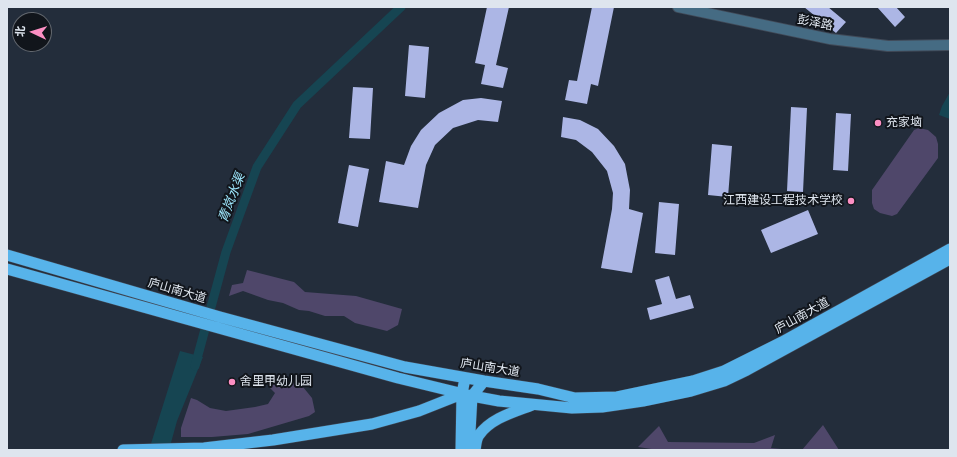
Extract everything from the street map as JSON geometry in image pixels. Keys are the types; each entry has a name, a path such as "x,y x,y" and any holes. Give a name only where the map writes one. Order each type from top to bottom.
{"highway":[{"name":"庐山南大道","path":"7,269 191,314 220,317 405,367 484,382 538,389 575,398 582,398 616,397 693,381 724,371 782,342 950,249"},
{"name":"庐山南大道","path":"7,255 191,314 223,329 398,378 467,395 500,401 572,408 602,407 643,401 691,391 724,381 798,343 950,259"},
{"path":"465,378 469,450"},
{"path":"123,450 204,448 273,440 364,425 419,411 467,395 484,382"},
{"path":"461,450 467,395"},
{"path":"475,450 478,436 486,427 502,416 534,405"}],"street":[{"name":"彭泽路","path":"678,7 830,39 888,46 950,45"}],"shaded area":[{"path":"919,128 928,130 936,137 938,144 938,158 897,214 892,216 880,213 874,209 872,203 872,190 914,130"},
{"path":"247,270 294,282 305,292 356,296 402,309 398,325 387,331 355,323 344,316 325,316 309,311 299,310 283,303 268,300 243,291 229,296 232,285 243,283"},
{"path":"287,378 303,387 312,398 315,412 309,416 248,434 212,437 181,437 181,428 191,398 210,408 226,411 255,407 268,404 275,393 268,386"},
{"path":"823,425 839,450 802,450"},
{"path":"659,426 668,442 754,443 775,435 771,448 792,450 658,450 638,447"}],"water":[{"path":"950,92 950,119 939,115"},
{"path":"180,351 203,357 177,421 169,450 149,450"}],"building":[{"path":"487,7 509,7 496,65 508,68 503,88 481,84 485,65 475,63"},
{"path":"592,7 614,7 598,86 591,84 587,104 565,100 569,80 577,81"},
{"path":"804,7 828,7 846,22 836,33"},
{"path":"877,7 896,7 905,17 895,27"},
{"path":"409,45 429,47 425,98 405,96"},
{"path":"353,87 373,88 370,139 349,138"},
{"path":"481,98 502,101 498,122 478,120 453,128 435,145 426,165 418,208 379,202 386,161 404,165 411,146 421,130 439,113 463,100"},
{"path":"791,107 807,108 803,192 787,191"},
{"path":"836,113 851,114 848,171 833,170"},
{"path":"563,117 580,120 598,129 614,146 625,164 630,190 629,209 643,213 632,273 601,268 612,209 613,193 607,171 592,152 576,140 561,137"},
{"path":"712,144 732,146 728,197 708,195"},
{"path":"349,165 369,169 358,227 338,223"},
{"path":"659,202 679,204 675,255 655,253"},
{"path":"808,210 818,234 771,253 761,230"},
{"path":"669,276 676,299 690,295 694,308 650,320 647,308 662,304 655,280"}],"waterway":[{"name":"青岚水渠","path":"195,366 226,252 257,167 297,105 401,7"}],"place":[{"name":"充家垴","path":"878,123"},
{"name":"江西建设工程技术学校","path":"851,201"},
{"name":"舍里甲幼儿园","path":"232,382"}]}
